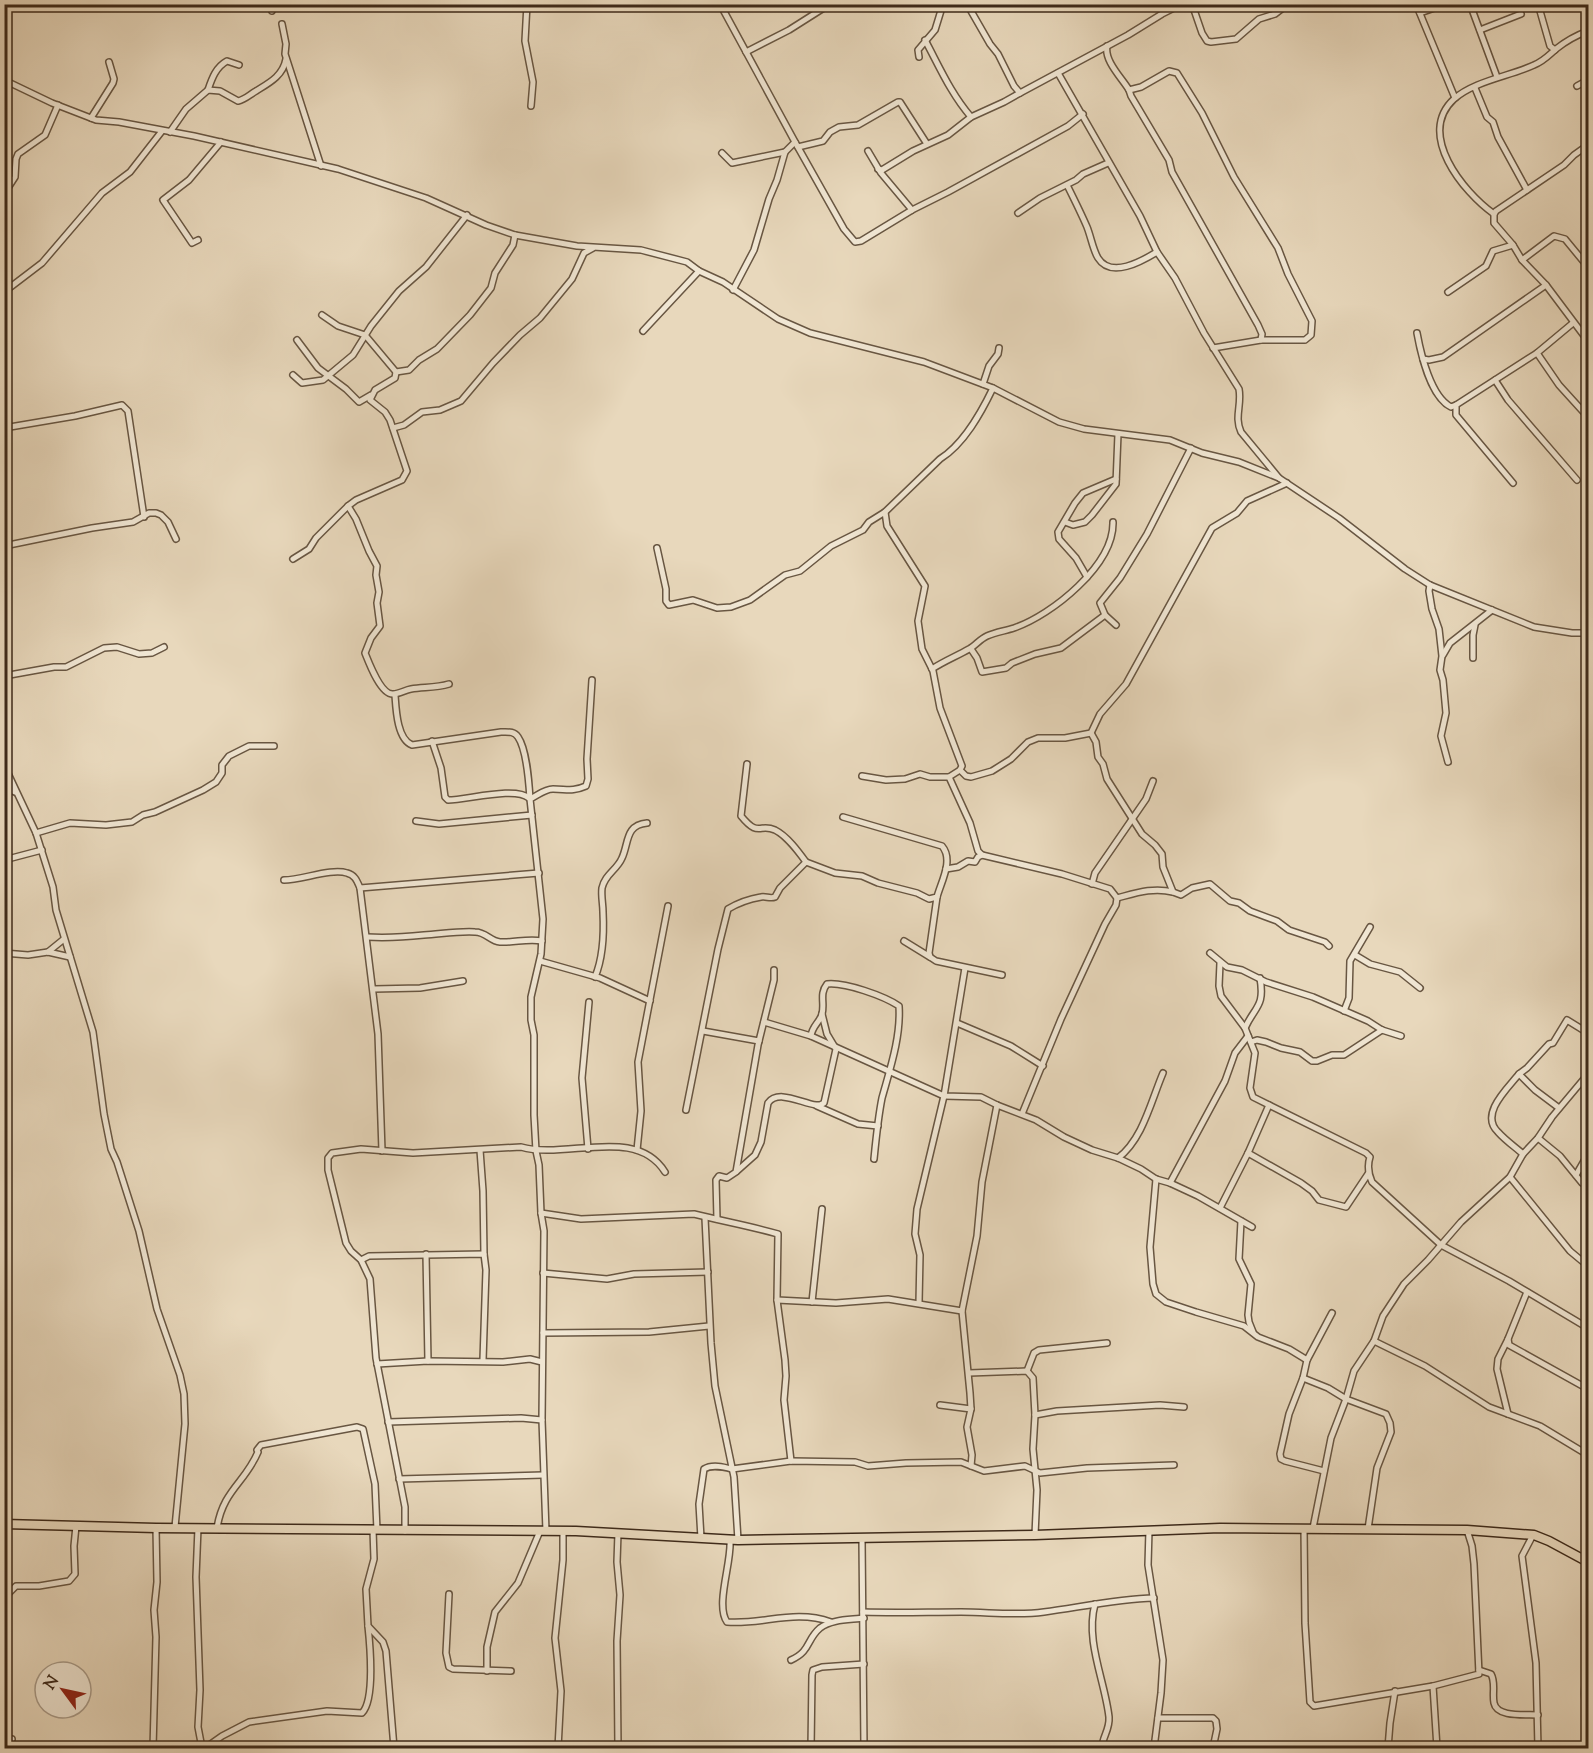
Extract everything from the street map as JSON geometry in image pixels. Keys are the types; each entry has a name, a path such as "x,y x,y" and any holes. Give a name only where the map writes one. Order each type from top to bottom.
{"main road":[{"path":"4,1524 156,1528 563,1531 734,1540 862,1540 1149,1530 1309,1528 1467,1530 1533,1535 1550,1541 1588,1562"}],"street":[{"path":"272,12 273,4"},
{"path":"527,4 525,41 532,82 531,106"},
{"path":"720,4 844,229 855,243 1058,131 1083,114"},
{"path":"746,52 789,30 830,4"},
{"path":"919,57 918,50 935,30 943,4"},
{"path":"967,4 1020,93"},
{"path":"878,169 882,170 927,144 948,135 971,117 1004,102 1182,4"},
{"path":"1192,4 1202,33 1207,41 1211,42 1236,39 1259,20 1275,14 1288,4"},
{"path":"1416,4 1455,98"},
{"path":"1420,13 1446,4"},
{"path":"1470,4 1497,77"},
{"path":"1538,4 1550,46 1555,50"},
{"path":"1585,4 1588,11"},
{"path":"1480,30 1521,14"},
{"path":"282,24 286,59 321,166"},
{"path":"1494,214 1456,177 1443,148 1441,119 1455,98 1497,77 1534,65 1577,36 1588,32"},
{"path":"925,40 941,72 971,117"},
{"path":"1107,46 1108,57 1169,160 1172,172 1262,334 1261,340"},
{"path":"208,90 220,91 238,101 245,99 275,79 283,69 286,59"},
{"path":"170,132 186,109 208,90 212,77 222,64 227,61 239,65"},
{"path":"91,118 114,79 109,62"},
{"path":"1129,90 1141,87 1169,71 1177,73 1202,112 1234,177 1278,249 1293,285 1312,321 1313,330 1305,340 1261,340 1212,348"},
{"path":"1058,73 1140,216 1157,252 1175,278 1212,348 1239,389 1237,417 1241,432 1280,478 1340,518 1410,573 1430,585 1534,627 1588,633"},
{"path":"4,80 91,118 221,142 388,184 515,235 594,248 614,247 652,252 687,262 699,271 723,282 778,319 810,333 924,362 993,388 1059,422 1084,429 1170,440 1280,478"},
{"path":"1577,86 1588,80"},
{"path":"1474,88 1487,117 1493,122 1498,137 1527,190"},
{"path":"722,153 732,163 785,152 796,144 823,141 830,132 858,125 898,102 927,144"},
{"path":"4,194 15,177 18,154 45,135 58,105"},
{"path":"4,292 42,263 102,193 130,172 162,131"},
{"path":"198,240 192,243 163,200 189,180 221,142"},
{"path":"1588,145 1564,165 1494,214 1494,223 1513,245 1522,260 1546,285 1588,341"},
{"path":"868,151 878,169 912,210"},
{"path":"734,290 754,250 768,199 777,180 785,152"},
{"path":"1018,213 1083,174 1108,163"},
{"path":"1067,185 1086,225 1098,259 1108,267 1123,267 1157,252"},
{"path":"293,375 305,384 320,381 353,355 370,326 399,291 426,267 466,215"},
{"path":"396,372 409,370 419,360 437,349 470,315 491,288 495,273 513,245 515,235"},
{"path":"1522,260 1554,236 1565,239 1588,267"},
{"path":"1448,292 1486,266 1493,251 1513,245"},
{"path":"393,428 405,425 422,412 441,410 461,401 520,335 540,318 572,279 584,253 594,248"},
{"path":"643,331 699,271"},
{"path":"1423,359 1443,357 1546,285"},
{"path":"297,340 310,361 359,402 395,378 396,372 365,335 338,326 322,315"},
{"path":"1418,333 1423,359 1437,392 1445,404 1451,407 1537,352 1573,323"},
{"path":"983,384 989,366 998,354 999,348"},
{"path":"1537,352 1559,385 1588,417"},
{"path":"1495,380 1508,400 1577,480"},
{"path":"657,548 666,589 666,601 669,605 693,600 717,608 730,607 750,600 785,575 800,571 831,546 863,530 869,522 885,512 956,446 976,418 993,388"},
{"path":"293,560 309,549 316,538 348,506 356,500 402,480 406,475 407,467 393,428 384,412 370,400 371,395"},
{"path":"4,428 75,416 122,405 128,411 144,517"},
{"path":"1456,405 1456,415 1513,483"},
{"path":"1065,522 1073,525 1085,522 1116,484 1118,434"},
{"path":"1116,625 1105,615 1100,603 1120,578 1147,534 1191,448"},
{"path":"1087,577 1076,558 1059,539 1058,532 1083,493 1116,479"},
{"path":"1091,733 1100,714 1126,684 1212,528 1237,513 1247,501 1287,483"},
{"path":"348,506 377,566 376,575 380,592 377,603 380,626 371,638 365,653 381,688 388,694 395,694 410,689 441,687 449,684"},
{"path":"862,776 886,780 904,779 920,774 930,777 949,777 962,766 940,708 932,669 922,649 918,621 923,597 923,580 898,546 887,526 885,512"},
{"path":"4,546 133,522 149,513 161,515 168,522 176,539"},
{"path":"932,669 961,652 971,649 976,642 987,636 1015,628 1064,600 1087,577 1106,552 1113,535 1113,522"},
{"path":"1430,585 1430,601 1439,629 1442,656 1440,670 1446,713 1441,736 1448,762"},
{"path":"1442,656 1450,643 1492,610"},
{"path":"971,649 982,672 1006,668 1012,663 1035,654 1061,648 1105,615"},
{"path":"1473,658 1475,625"},
{"path":"4,676 54,667 66,668 104,648 117,647 139,654 152,653 164,647"},
{"path":"530,799 553,789 574,791 586,786 592,680"},
{"path":"395,694 403,734 408,743 412,745 512,732 518,736 522,746 539,873 543,919 542,941 540,961 531,997 536,1151 544,1232 543,1531 518,1583 495,1612 487,1647 487,1671"},
{"path":"960,770 966,776 971,777 984,774 1011,759 1028,742 1038,738 1065,738 1091,733"},
{"path":"1091,733 1107,779 1142,834 1162,854 1163,867 1173,892"},
{"path":"432,741 441,768 445,797 448,800 500,794 524,795 530,799"},
{"path":"36,833 70,822 106,825 132,822 143,814 155,812 216,782 222,773 222,765 229,756 249,746 274,746"},
{"path":"747,764 741,816 753,828 773,829 785,836 806,862 835,873 862,876 929,899 938,897"},
{"path":"4,765 36,833 53,887 56,910 93,1032 111,1149 139,1231 156,1309 170,1343 184,1394 185,1424 175,1527"},
{"path":"949,777 970,823 978,851 982,855 1062,874 1110,889 1117,898 1116,905 1061,1019 1022,1114"},
{"path":"1092,884 1095,873 1146,799 1153,781"},
{"path":"5,788 15,792"},
{"path":"416,821 439,824 532,815"},
{"path":"843,817 942,846 947,852 930,957"},
{"path":"595,977 603,936 602,895 605,878 623,857 626,840 634,828 647,823"},
{"path":"4,860 42,850"},
{"path":"946,869 958,867 968,861 975,862 982,855"},
{"path":"686,1110 713,971 728,909 741,902 763,897 776,897 780,888 806,862"},
{"path":"284,880 348,873 356,879 360,888 378,1034 382,1151"},
{"path":"360,888 539,873"},
{"path":"1117,898 1161,889 1181,895 1192,888 1210,884 1230,901 1277,921 1289,930 1325,942 1329,946"},
{"path":"637,1150 641,1111 638,1062 668,906"},
{"path":"1344,1011 1348,998 1350,961 1370,927"},
{"path":"367,937 478,932 486,934 497,942 532,939 542,941"},
{"path":"48,952 64,939"},
{"path":"904,941 936,961 1002,975"},
{"path":"4,953 28,955 48,952 70,957"},
{"path":"1210,953 1227,967 1242,970 1313,997 1368,1021 1382,1030 1401,1036"},
{"path":"1355,955 1370,964 1400,972 1420,988"},
{"path":"540,961 595,977 650,1001"},
{"path":"1220,963 1221,996 1245,1028 1255,1053 1250,1088 1253,1096 1366,1153 1370,1157 1368,1174 1372,1182 1441,1245 1588,1328"},
{"path":"920,1303 920,1255 915,1234 917,1209 944,1096 965,968"},
{"path":"736,1172 774,970"},
{"path":"1245,1028 1262,998 1260,978"},
{"path":"374,989 420,988 463,981"},
{"path":"816,1106 824,1102 836,1049 827,1034 822,1014 823,990 826,984 843,985 892,1001 899,1006 900,1018 882,1100 874,1159"},
{"path":"588,1149 582,1078 589,1002"},
{"path":"811,1036 813,1027 822,1014"},
{"path":"1523,1154 1496,1130 1491,1120 1494,1106 1519,1074 1549,1044 1553,1043 1567,1020 1588,1033"},
{"path":"764,1022 811,1036 944,1096 981,1097 1022,1114 1092,1150 1118,1158 1156,1179 1170,1183 1252,1227"},
{"path":"957,1023 1011,1046 1043,1066"},
{"path":"1250,1039 1300,1052 1312,1061 1317,1061 1332,1055 1344,1055 1382,1030"},
{"path":"703,1031 759,1041"},
{"path":"1170,1183 1225,1080 1235,1053 1250,1039"},
{"path":"1118,1158 1128,1148 1141,1127 1163,1073"},
{"path":"1519,1074 1535,1090 1559,1108"},
{"path":"1467,1530 1474,1564 1479,1674 1433,1686 1314,1706 1310,1702 1305,1623 1309,1528 1331,1438 1346,1399 1351,1378 1374,1341 1383,1316 1404,1284 1461,1222 1510,1177 1523,1154 1588,1074"},
{"path":"717,1219 716,1180 719,1176 727,1178 755,1155 761,1142 768,1103 771,1099 777,1096 785,1097 816,1106 858,1124 878,1126"},
{"path":"971,1466 971,1447 967,1427 971,1409 963,1311 977,1236 982,1182 997,1105"},
{"path":"1220,1208 1269,1105"},
{"path":"1538,1138 1560,1156 1588,1187"},
{"path":"405,1531 405,1507 377,1364 370,1279 361,1260 346,1244 328,1170 328,1158 332,1153 361,1149 413,1153 521,1148 536,1151 618,1146 637,1150 653,1157 664,1172"},
{"path":"480,1150 486,1270 483,1360"},
{"path":"1248,1153 1301,1183 1319,1200 1346,1207 1368,1174"},
{"path":"1576,1175 1588,1154"},
{"path":"1510,1177 1570,1251 1588,1266"},
{"path":"1156,1179 1150,1246 1156,1294 1166,1302 1244,1326 1258,1337 1289,1349 1307,1360"},
{"path":"812,1302 822,1209"},
{"path":"541,1213 581,1219 694,1215 778,1234 777,1300 785,1360 784,1400 791,1461"},
{"path":"705,1218 709,1326 715,1386 732,1469 734,1540 723,1598 723,1617 728,1622 750,1622 782,1617 813,1618 831,1622"},
{"path":"1241,1221 1239,1259 1251,1284 1249,1322 1258,1337"},
{"path":"426,1254 428,1361"},
{"path":"361,1260 369,1256 484,1254"},
{"path":"543,1273 606,1279 634,1274 708,1272"},
{"path":"1508,1414 1497,1369 1498,1359 1527,1292"},
{"path":"777,1300 836,1303 888,1299 963,1311"},
{"path":"1324,1472 1281,1459 1289,1414 1303,1378 1307,1360 1332,1313"},
{"path":"543,1334 649,1332 709,1326"},
{"path":"1508,1339 1509,1345 1588,1389"},
{"path":"1374,1341 1425,1366 1489,1407 1540,1426 1588,1455"},
{"path":"1027,1371 1034,1353 1039,1350 1107,1343"},
{"path":"377,1364 483,1360 503,1362 530,1359 542,1362"},
{"path":"969,1373 1027,1371"},
{"path":"1027,1371 1033,1378 1035,1415 1034,1469 1037,1490 1035,1535"},
{"path":"1303,1378 1328,1388 1346,1399 1386,1414 1390,1423 1391,1432 1377,1468 1368,1529"},
{"path":"940,1405 971,1409"},
{"path":"1035,1415 1058,1411 1160,1405 1184,1407"},
{"path":"388,1422 521,1418 542,1420"},
{"path":"198,1528 196,1577 200,1690 198,1727 204,1749 222,1736 249,1722 327,1711 364,1712 369,1698 371,1657 366,1589 374,1559 375,1530 373,1476 363,1429 357,1427 261,1445 251,1465 226,1498 219,1513 217,1528"},
{"path":"701,1539 699,1504 704,1469 708,1466 732,1469 761,1467 791,1461 855,1462 868,1466 906,1462 961,1462 984,1471 1025,1466 1040,1473 1088,1468 1174,1465"},
{"path":"399,1479 543,1476"},
{"path":"4,1612 8,1594 16,1586 39,1586 69,1581 72,1578 75,1574 76,1526"},
{"path":"153,1749 156,1637 154,1610 158,1582 156,1528"},
{"path":"1149,1530 1148,1565 1163,1660 1154,1749"},
{"path":"558,1749 561,1691 555,1638 563,1560 563,1531"},
{"path":"618,1533 617,1562 620,1594 617,1641 618,1749"},
{"path":"1533,1535 1522,1556 1535,1654 1538,1749"},
{"path":"862,1540 864,1749"},
{"path":"449,1594 446,1646 449,1667 512,1671"},
{"path":"791,1660 803,1655 813,1636 821,1628 831,1622 863,1615 959,1612 1011,1614 1154,1598"},
{"path":"1095,1604 1093,1612 1095,1648 1109,1716 1109,1727 1102,1740 1102,1749"},
{"path":"368,1626 383,1642 387,1651 394,1749"},
{"path":"1587,1662 1585,1694 1588,1710"},
{"path":"811,1749 813,1670 822,1667 864,1664"},
{"path":"1479,1670 1491,1674 1494,1705 1498,1710 1505,1713 1538,1715"},
{"path":"1433,1686 1437,1749"},
{"path":"1388,1749 1395,1691"},
{"path":"1158,1718 1213,1718 1217,1729 1213,1749"},
{"path":"4,1740 12,1739"}]}
